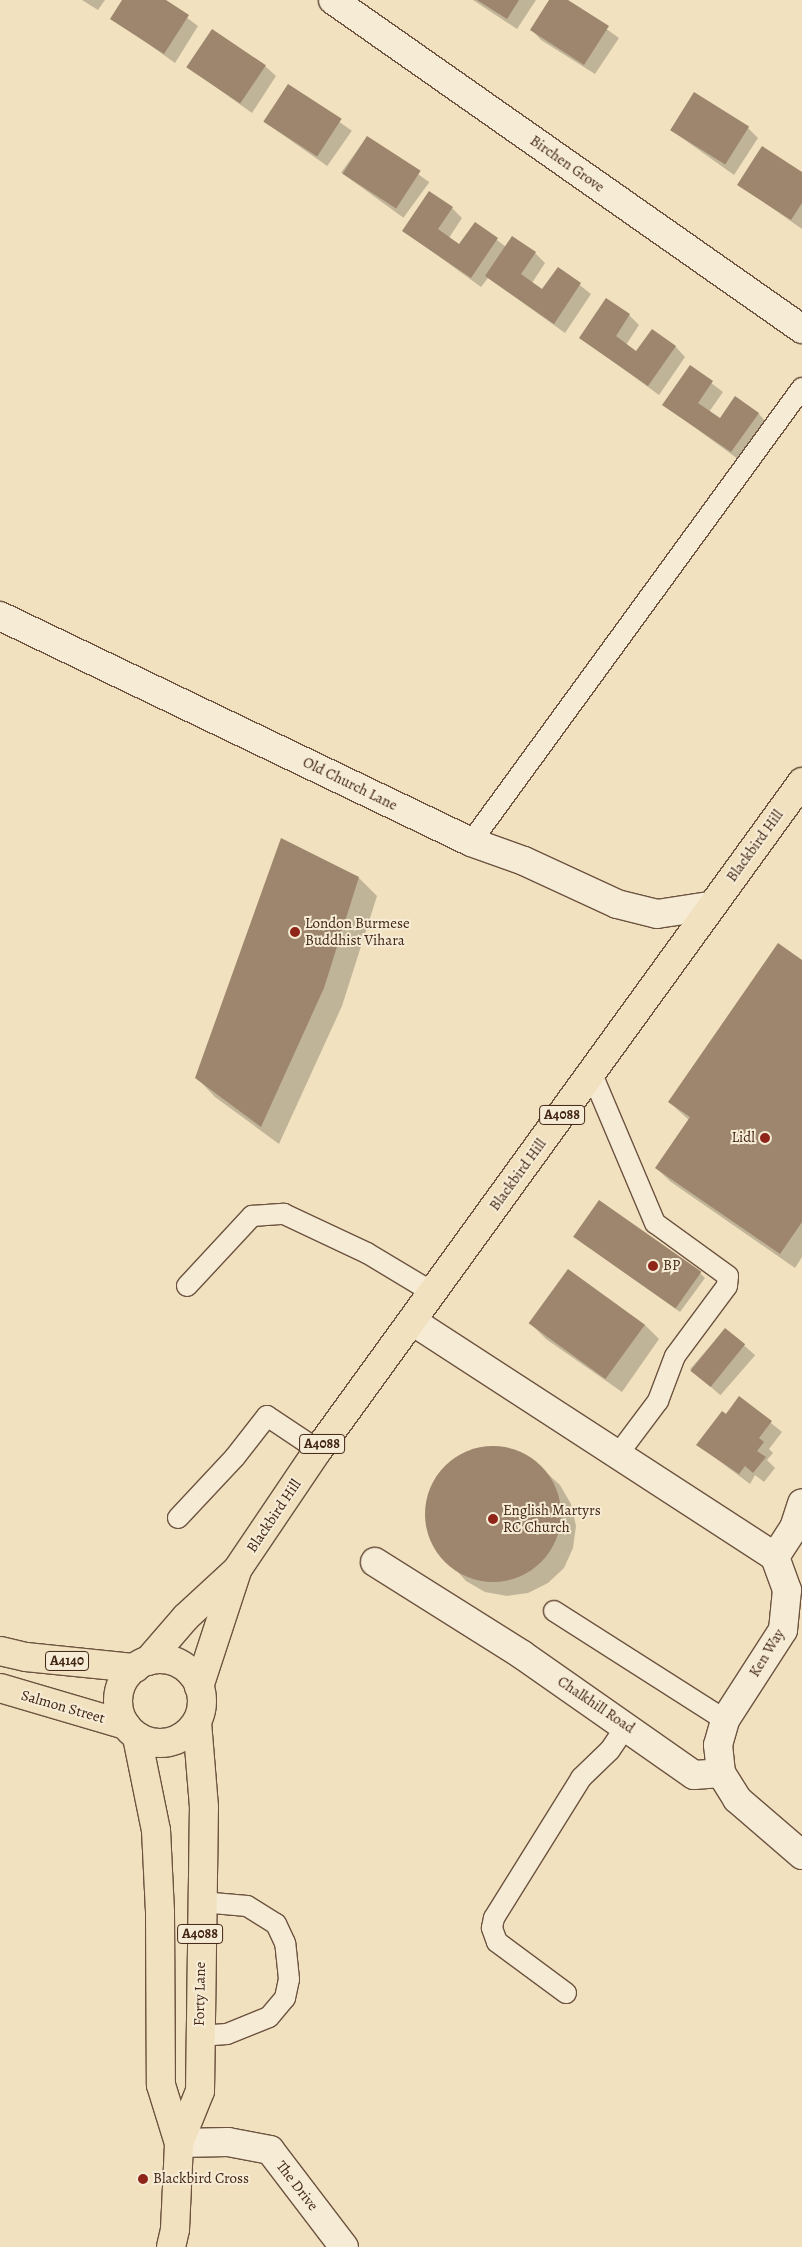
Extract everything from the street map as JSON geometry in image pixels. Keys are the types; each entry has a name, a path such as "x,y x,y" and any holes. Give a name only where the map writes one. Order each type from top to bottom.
{"main road":[{"name":"Blackbird Hill","path":"141,1665 186,1616 237,1570 318,1450 592,1074 710,906 802,782"},
{"name":"Blackbird Hill","path":"199,1686 237,1570"},
{"name":"A4140","path":"0,1650 26,1657 141,1665"},
{"path":"163,1660 177,1663 190,1672 199,1686 202,1704 197,1722 186,1735 169,1743 153,1743 131,1731 119,1710 119,1693 124,1679 141,1665 163,1660"},
{"name":"Salmon Street","path":"0,1688 131,1731"},
{"name":"Forty Lane","path":"171,2247 175,2229 179,2143 200,2091 199,2036 204,1807 197,1722"},
{"name":"Forty Lane","path":"131,1731 156,1830 160,1912 161,2085 179,2143"}],"street":[{"name":"Birchen Grove","path":"332,0 802,329"},
{"name":"Old Church Lane","path":"0,616 472,842 524,861 616,904 638,911 670,914 710,906"},
{"path":"412,1322 616,1457 728,1523 775,1557 794,1528 802,1503"},
{"name":"Ken Way","path":"721,1773 718,1745 725,1720 783,1630 787,1590 775,1557"},
{"name":"Chalkhill Road","path":"375,1562 627,1725 694,1775 721,1773"},
{"path":"721,1773 737,1799 802,1855"},
{"name":"The Drive","path":"179,2143 228,2142 270,2150 344,2247"}],"lane":[{"path":"472,842 802,388"},
{"path":"592,1074 655,1223 728,1276 727,1286 675,1356 658,1400 616,1457"},
{"path":"187,1286 252,1216 284,1214 366,1253 432,1292"},
{"path":"178,1518 235,1457 267,1416 318,1450"},
{"path":"554,1611 725,1720"},
{"path":"566,1993 498,1942 492,1928 494,1918 580,1778 610,1750 627,1725"},
{"path":"199,2036 227,2034 269,2017 285,1998 289,1979 285,1943 276,1924 247,1906 202,1902"}],"building":[{"path":"122,0 166,0 189,15 164,54 110,19"},
{"path":"477,0 519,0 507,19"},
{"path":"549,0 568,0 609,26 584,65 530,30"},
{"path":"212,29 266,65 240,103 186,67"},
{"path":"288,84 342,119 317,157 263,122"},
{"path":"694,92 749,126 725,165 670,130"},
{"path":"367,136 421,171 396,209 342,174"},
{"path":"762,146 802,172 802,203 791,220 737,185"},
{"path":"429,191 453,207 438,229 459,244 475,222 498,238 471,278 402,231"},
{"path":"512,236 536,252 521,274 542,289 558,267 581,283 554,324 485,276"},
{"path":"606,298 630,314 616,336 636,351 652,329 676,346 648,386 579,338"},
{"path":"690,365 713,381 698,403 720,418 735,396 759,413 731,452 662,405"},
{"name":"London Burmese Buddhist Vihara","path":"281,838 359,877 324,988 261,1127 195,1078"},
{"path":"778,943 802,960 802,1222 780,1254 655,1168 690,1117 668,1102"},
{"path":"599,1200 701,1272 676,1309 573,1237"},
{"path":"568,1269 645,1325 605,1379 529,1323"},
{"path":"725,1328 745,1344 711,1387 690,1371"},
{"path":"739,1396 772,1421 759,1438 764,1442 757,1451 766,1457 753,1473 745,1466 739,1474 696,1445 722,1411 726,1414"},
{"name":"English Martyrs RC Church","path":"493,1446 519,1451 541,1466 556,1488 561,1514 556,1540 541,1562 519,1577 493,1582 467,1577 445,1562 430,1540 425,1514 430,1488 445,1466 467,1451"}],"place":[{"name":"London Burmese Buddhist Vihara","path":"295,932"},
{"name":"Lidl","path":"765,1138"},
{"name":"BP","path":"653,1266"},
{"name":"English Martyrs RC Church","path":"493,1519"},
{"name":"Blackbird Cross","path":"143,2179"}]}
